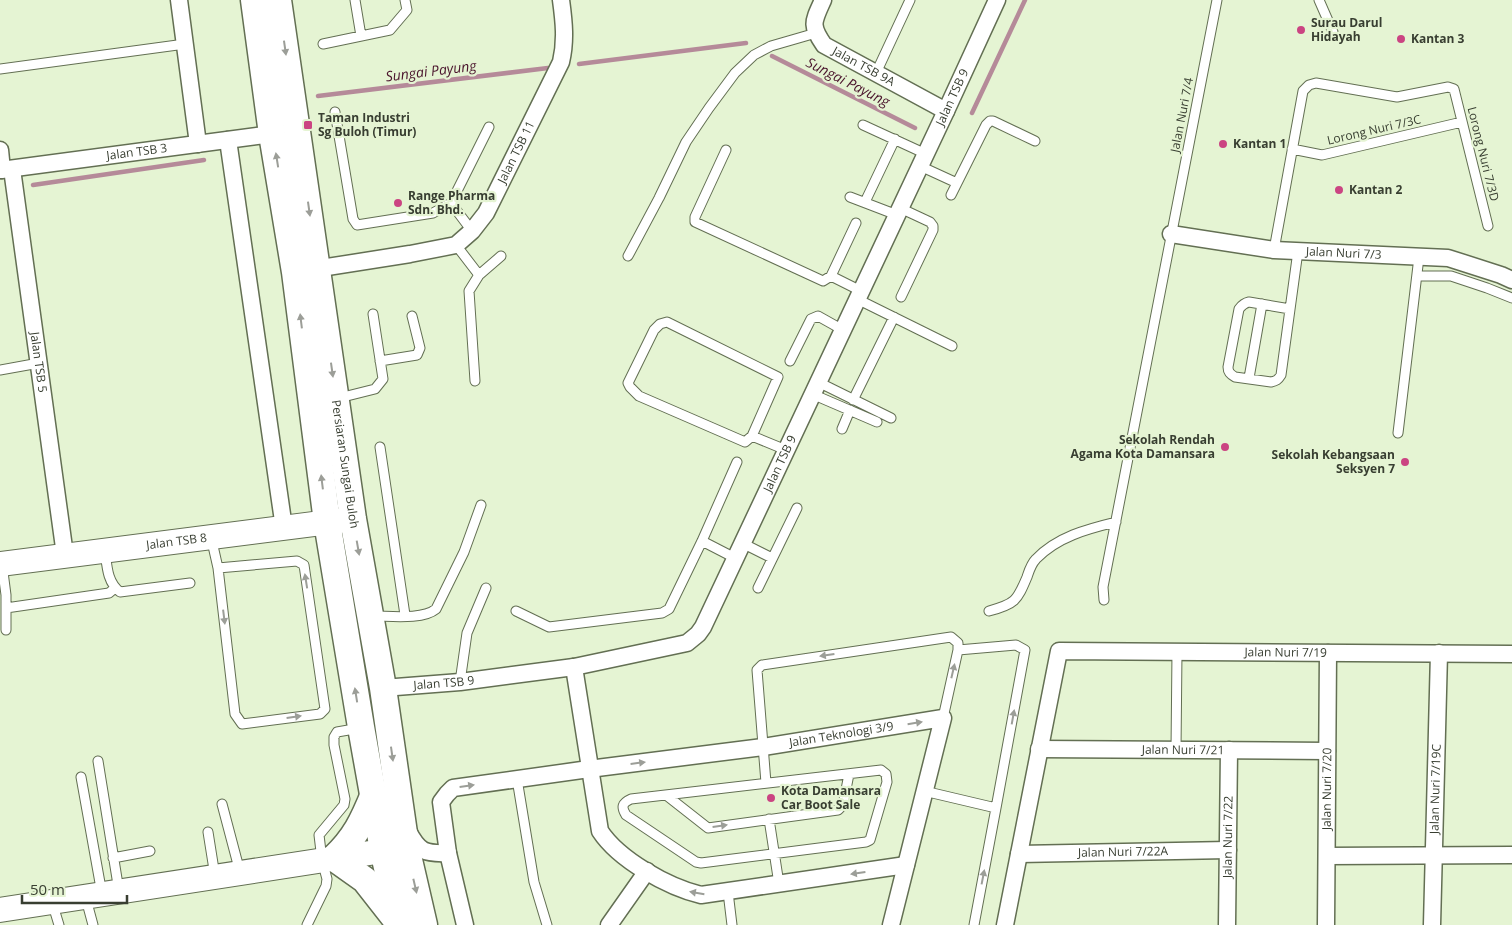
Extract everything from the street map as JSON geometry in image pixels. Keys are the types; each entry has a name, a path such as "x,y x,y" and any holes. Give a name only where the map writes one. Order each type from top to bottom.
{"main road":[{"name":"Persiaran Sungai Buloh","path":"254,0 272,134 336,398 353,519 383,688 401,816 394,848"},
{"name":"Persiaran Sungai Buloh","path":"278,0 306,270 328,522 361,727 374,794 394,848 408,925"},
{"path":"374,794 364,820 357,831 328,859 365,880 408,925"}],"street":[{"path":"179,0 198,144"},
{"name":"Jalan TSB 11","path":"456,245 472,231 486,213 561,62 565,35 561,0"},
{"path":"816,33 813,20 823,0"},
{"name":"Jalan TSB 9","path":"383,688 460,682 574,667 687,644 698,634 703,627 997,0"},
{"name":"Jalan TSB 9A","path":"816,33 824,45 946,111"},
{"name":"Jalan TSB 3","path":"5,170 272,134"},
{"path":"228,140 284,528"},
{"name":"Jalan TSB 5","path":"0,150 39,363 66,555"},
{"name":"Jalan Nuri 7/3","path":"1171,234 1274,250 1448,258 1512,280"},
{"path":"306,270 456,245"},
{"name":"Jalan TSB 8","path":"1,564 353,519"},
{"name":"Jalan Nuri 7/19","path":"1039,749 1059,651 1512,654"},
{"name":"Jalan Nuri 7/20","path":"1326,925 1328,653"},
{"name":"Jalan Nuri 7/19C","path":"1432,925 1439,653"},
{"path":"574,667 600,831 606,840 640,868 689,892 701,895 906,866"},
{"path":"891,925 943,718"},
{"name":"Jalan Teknologi 3/9","path":"465,925 448,853 441,802 453,788 763,747 943,718"},
{"path":"1005,925 1039,749"},
{"name":"Jalan Nuri 7/21","path":"1039,749 1327,751"},
{"name":"Jalan Nuri 7/22","path":"1228,925 1229,750"},
{"path":"401,816 409,833 418,847 424,852 433,854 448,853"},
{"path":"0,910 394,848"},
{"name":"Jalan Nuri 7/22A","path":"1019,854 1228,850"},
{"path":"1327,856 1512,855"},
{"path":"609,925 647,872"}],"lane":[{"path":"355,0 361,36"},
{"path":"323,44 390,30 407,10 405,0"},
{"path":"876,73 910,0"},
{"name":"Jalan Nuri 7/4","path":"1104,600 1103,587 1217,0"},
{"path":"1319,0 1333,32"},
{"path":"628,256 686,142 735,73 754,55 770,46 816,33"},
{"path":"0,69 184,44"},
{"name":"Lorong Nuri 7/3D","path":"1292,149 1303,91 1309,84 1316,83 1397,97 1448,87 1454,89 1488,226"},
{"path":"335,112 353,219 358,225 433,213 451,203 489,127"},
{"path":"951,195 986,125 990,121 1035,141"},
{"name":"Lorong Nuri 7/3C","path":"1292,149 1322,155 1462,122"},
{"path":"863,125 895,140 957,183"},
{"path":"864,202 895,140"},
{"path":"1274,250 1292,149"},
{"path":"726,150 695,217 695,222 823,281 831,276 856,223"},
{"path":"850,196 930,222 933,226 933,230 901,297"},
{"path":"451,203 472,231"},
{"path":"456,245 478,275"},
{"path":"1290,308 1245,302 1239,309 1228,367 1231,375 1271,382 1279,379 1290,308 1298,251"},
{"path":"475,381 469,291 478,275 501,256"},
{"path":"1398,433 1419,257"},
{"path":"831,276 894,317 952,346"},
{"path":"1417,276 1451,276 1512,298"},
{"path":"1249,378 1262,304"},
{"path":"336,398 375,389 383,379 373,314"},
{"path":"380,361 417,355 420,348 412,316"},
{"path":"790,361 811,319 814,317 818,316 843,330"},
{"path":"853,400 894,317"},
{"path":"667,322 778,377 752,436 745,442 639,396 630,387 628,383 654,330 660,324 667,322"},
{"path":"0,370 39,363"},
{"path":"815,388 853,400 891,418"},
{"path":"815,388 850,410 877,422"},
{"path":"842,429 850,410"},
{"path":"752,436 786,450"},
{"path":"380,448 405,616"},
{"path":"516,611 549,627 662,613 669,609 737,462"},
{"path":"370,616 421,616 431,613 436,609 464,552 481,505"},
{"path":"758,588 797,508"},
{"path":"989,611 1010,604 1017,599 1035,560 1057,542 1069,535 1116,522"},
{"path":"211,537 218,568 235,714 242,724 320,714 325,709 304,565 297,561 218,568"},
{"path":"702,541 772,558"},
{"path":"104,550 108,575 115,588 120,592 190,583"},
{"path":"1,564 6,608 6,630"},
{"path":"6,608 108,593 115,588"},
{"path":"460,682 467,632 486,588"},
{"path":"766,783 757,670 762,664 951,637 958,643 958,650 943,718"},
{"path":"958,650 1016,645 1024,650 974,925"},
{"path":"1176,750 1177,652"},
{"path":"307,925 326,886 327,879 328,859 319,835 344,805 345,799 334,737 337,732 361,727"},
{"path":"93,925 113,858 98,761"},
{"path":"881,770 886,774 887,782 870,840 866,842 701,863 696,862 626,816 622,810 626,801 631,799 766,783 881,770"},
{"path":"666,795 708,828 838,810 843,805 848,774"},
{"path":"81,777 102,894"},
{"path":"517,779 534,882 546,925"},
{"path":"924,791 996,808"},
{"path":"222,804 240,872"},
{"path":"769,819 779,884"},
{"path":"208,832 215,876"},
{"path":"113,858 150,851"},
{"path":"728,892 732,925"},
{"path":"52,902 59,925"}],"waterway":[{"name":"Sungai Payung","path":"972,113 1025,0"},
{"name":"Sungai Payung","path":"579,64 746,43"},
{"name":"Sungai Payung","path":"772,56 915,128"},
{"name":"Sungai Payung","path":"318,96 548,68"},
{"name":"Sungai Payung","path":"33,185 204,160"}],"place":[{"name":"Surau Darul Hidayah","path":"1301,30"},
{"name":"Kantan 3","path":"1401,39"},
{"name":"Taman Industri Sg Buloh (Timur)","path":"308,125"},
{"name":"Kantan 1","path":"1223,144"},
{"name":"Kantan 2","path":"1339,190"},
{"name":"Range Pharma Sdn. Bhd.","path":"398,203"},
{"name":"Sekolah Rendah Agama Kota Damansara","path":"1225,447"},
{"name":"Sekolah Kebangsaan Seksyen 7","path":"1405,462"},
{"name":"Kota Damansara Car Boot Sale","path":"771,798"}]}
